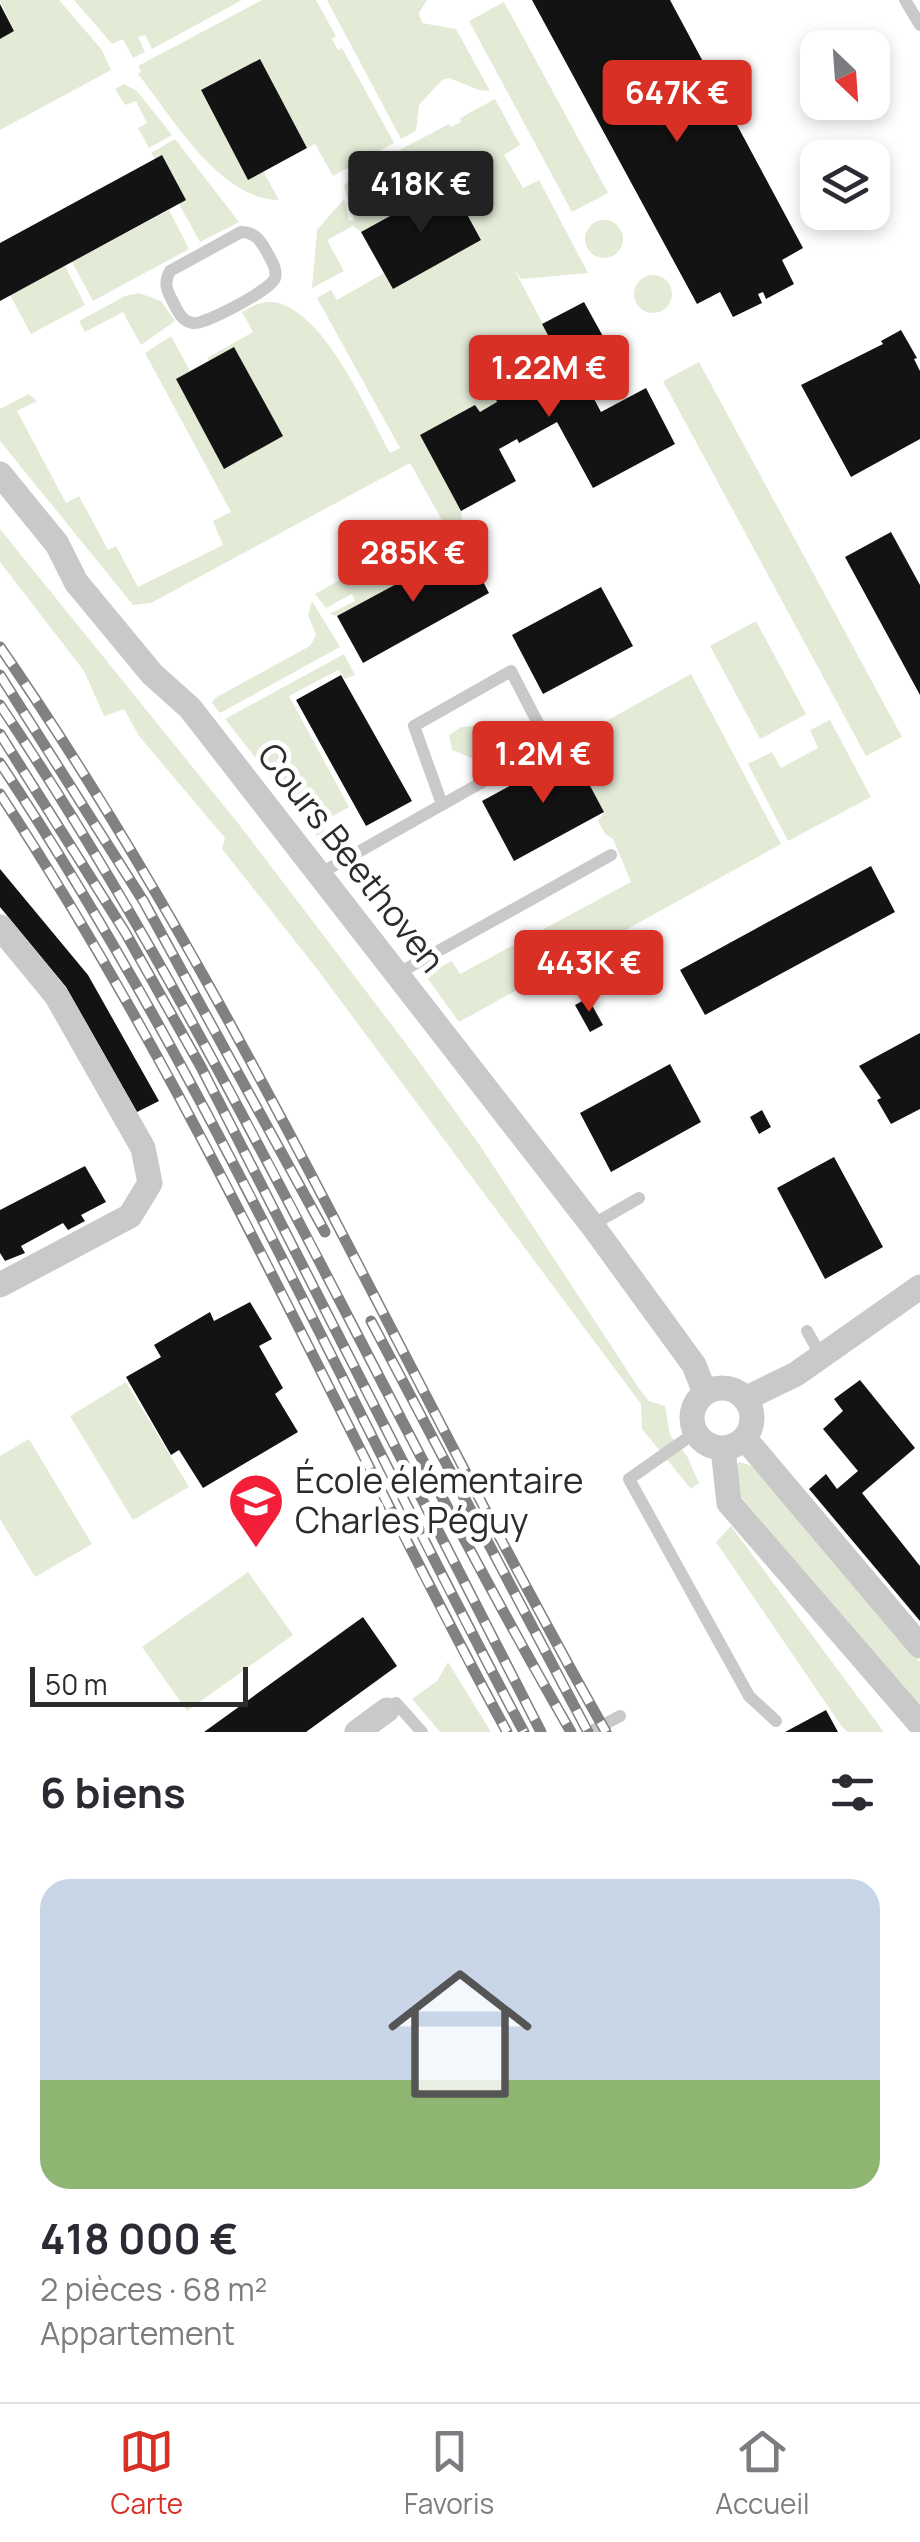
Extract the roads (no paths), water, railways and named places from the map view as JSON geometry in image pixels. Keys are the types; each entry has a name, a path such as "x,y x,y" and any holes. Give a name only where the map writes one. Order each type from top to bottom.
{"street":[{"name":"Cours Beethoven","path":"0,474 57,544 76,582 152,674 183,700 592,1225 694,1365 705,1393"},
{"path":"0,927 56,995 143,1148 150,1184 130,1216 0,1285"},
{"path":"745,1399 796,1374 920,1287"},
{"path":"920,1646 752,1446 733,1444 710,1446 696,1432 692,1413 705,1393 726,1388 745,1399 752,1420 733,1444 729,1503 920,1724"},
{"path":"356,1732 387,1710"}],"lane":[{"path":"906,0 920,26"},
{"path":"241,232 261,240 275,267 274,279 266,289 195,324 179,314 167,290 166,278 176,265 241,232"},
{"path":"320,873 541,749 540,727 511,670 414,726 442,804"},
{"path":"397,974 611,855"},
{"path":"592,1225 638,1198"},
{"path":"807,1332 821,1356"},
{"path":"696,1432 629,1480 749,1696 776,1721"},
{"path":"387,1710 396,1703 422,1732"},
{"path":"590,1732 620,1716"}],"railway":[{"path":"0,647 86,777 242,1046 606,1732"},
{"path":"0,675 144,902 325,1232"},
{"path":"0,705 155,956 571,1732"},
{"path":"0,734 125,932 201,1067 541,1732"},
{"path":"0,763 74,879 210,1119 524,1732"},
{"path":"0,794 71,907 202,1139 507,1732"},
{"path":"371,1321 588,1732"}],"place":[{"name":"École élémentaire Charles Péguy","path":"256,1550"}]}
